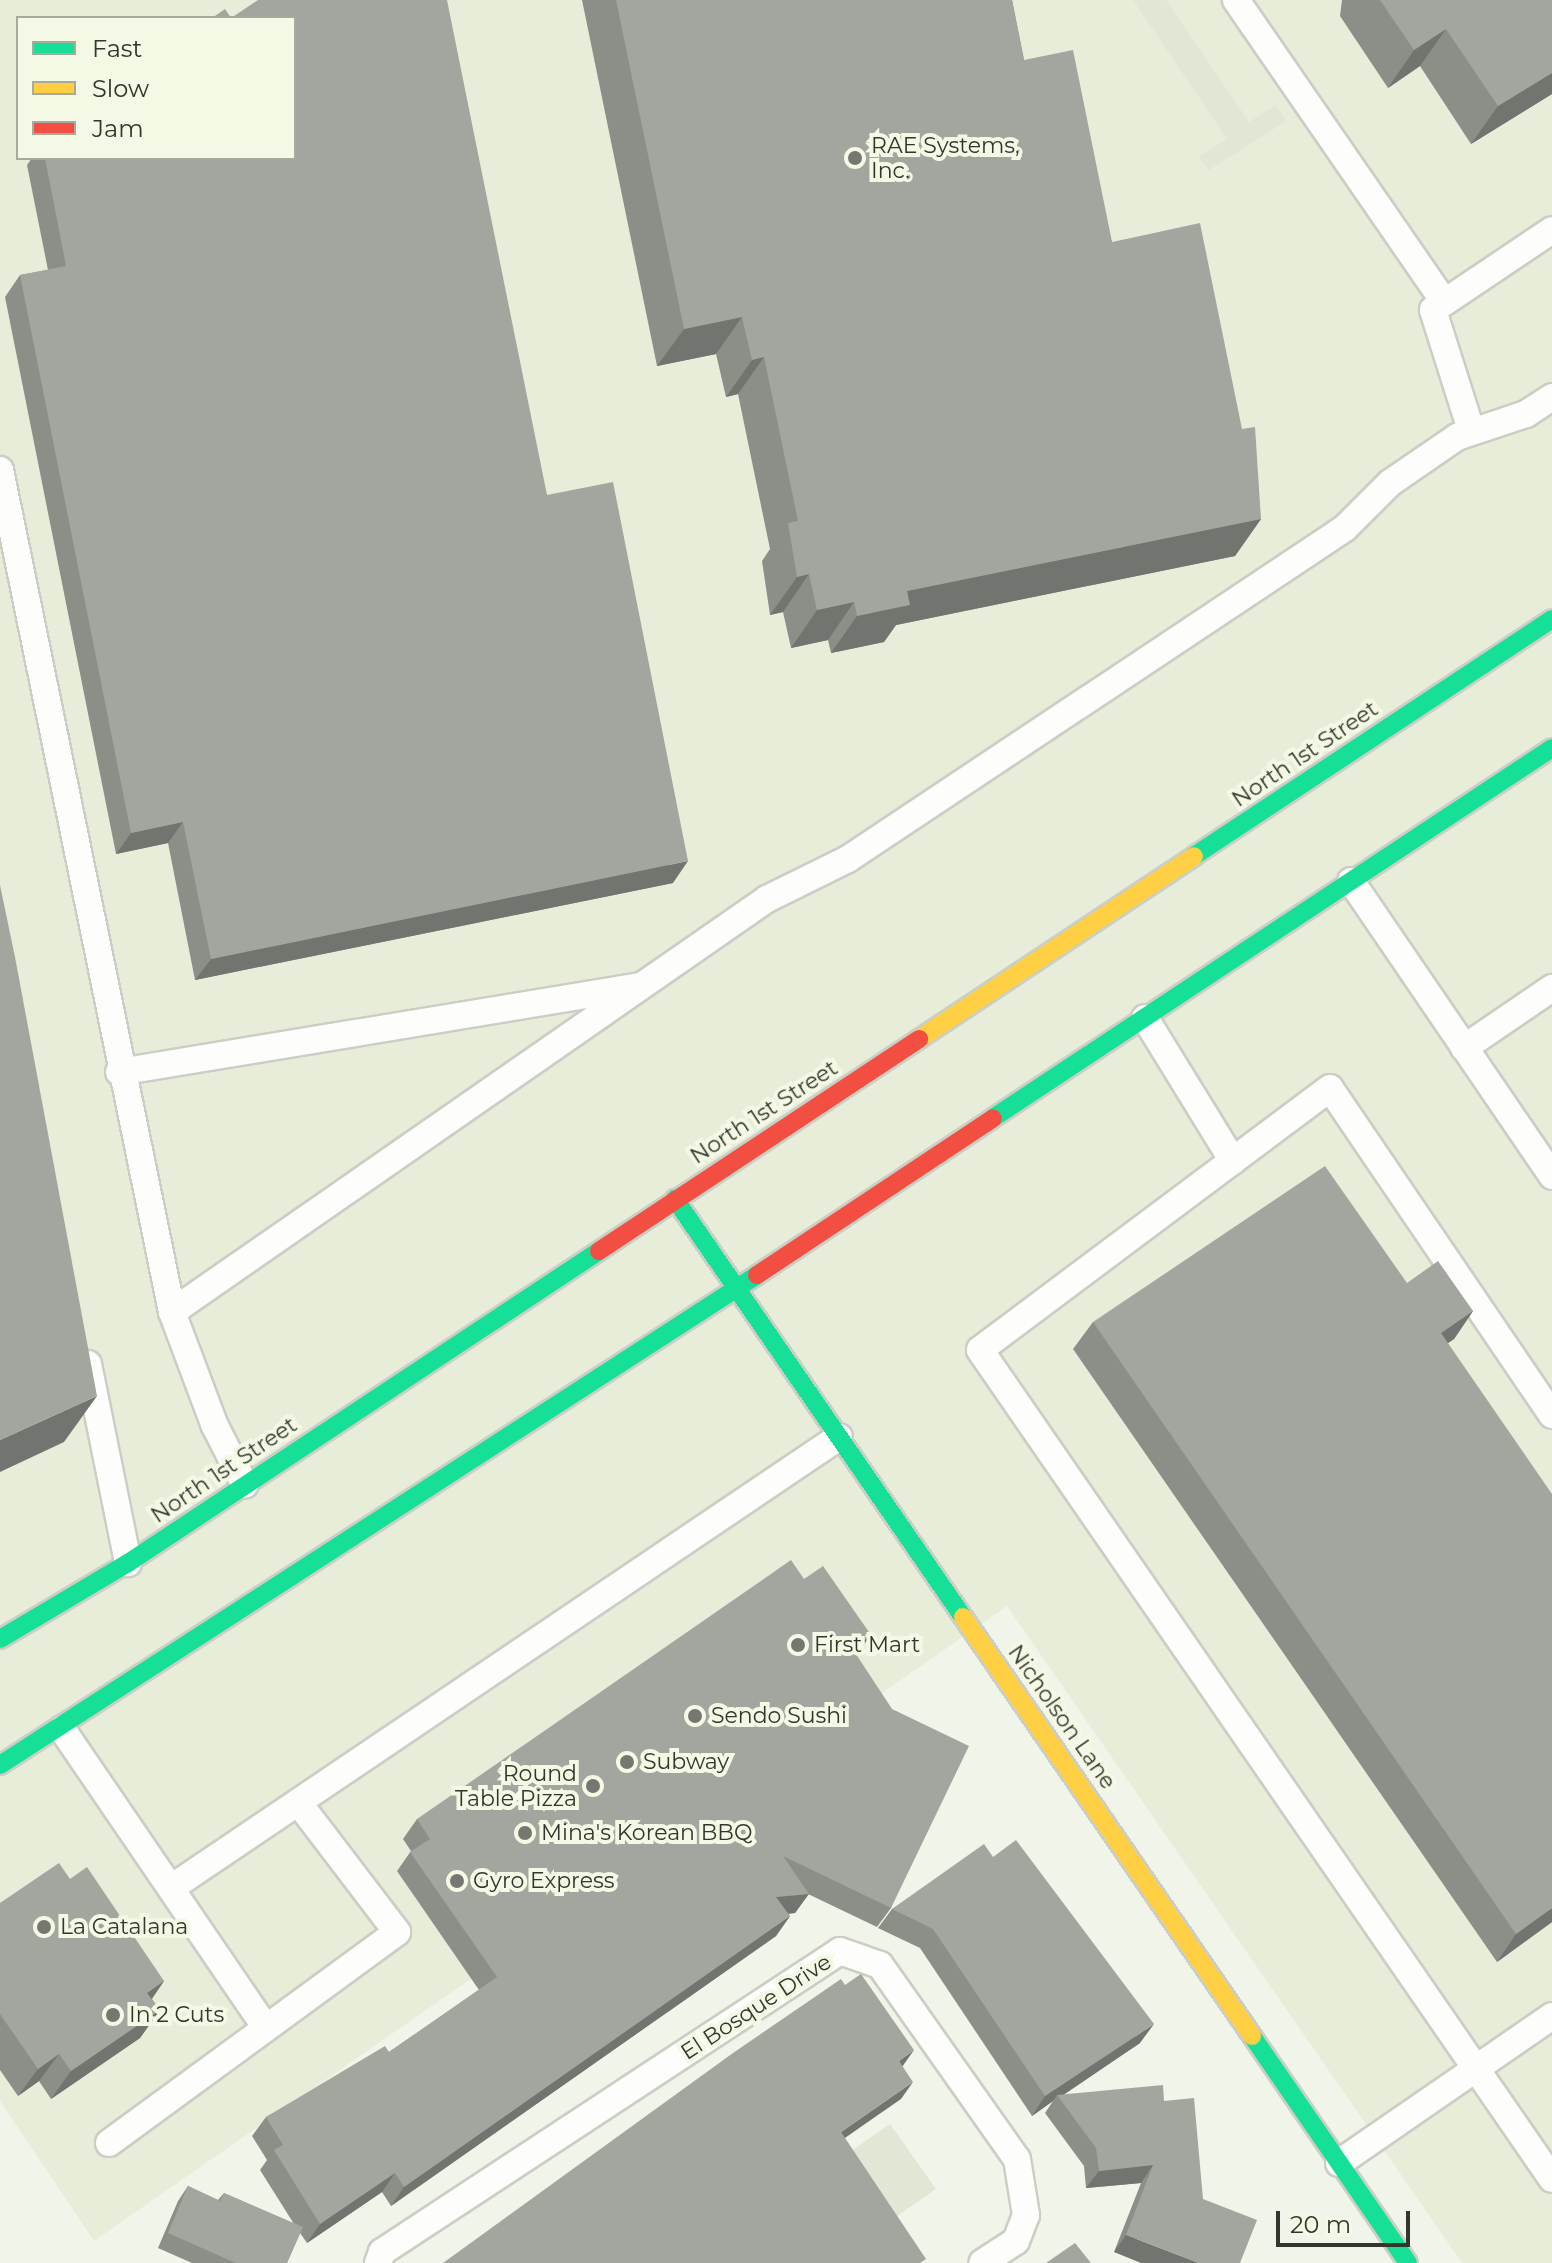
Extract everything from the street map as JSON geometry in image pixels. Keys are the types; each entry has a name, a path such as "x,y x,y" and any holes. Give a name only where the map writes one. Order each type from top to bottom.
{"main road":[{"name":"North 1st Street","path":"0,1639 128,1563 1552,619"},
{"path":"0,1765 62,1729 737,1287 1552,748"},
{"name":"Nicholson Lane","path":"675,1199 1408,2263"}],"lane":[{"path":"1236,0 1443,300"},
{"path":"1471,430 1433,310 1443,300 1552,230"},
{"path":"172,1312 648,985 767,899 848,859 1345,528 1390,483 1471,430 1526,414 1552,397"},
{"path":"0,470 119,1072 172,1312 214,1424 245,1485"},
{"path":"1351,881 1464,1048 1548,1161"},
{"path":"119,1072 648,985"},
{"path":"1464,1048 1552,988"},
{"path":"1145,1018 1233,1161"},
{"path":"1552,1415 1330,1088 980,1350 1552,2179"},
{"path":"82,1338 128,1563"},
{"path":"171,1888 839,1437"},
{"path":"62,1729 264,2025"},
{"path":"109,2143 264,2025 397,1932 298,1802"},
{"name":"El Bosque Drive","path":"378,2263 382,2252 840,1951 880,1965 1017,2159 1026,2215 1016,2241 982,2263"},
{"path":"1339,2163 1552,2016"}],"shaded area":[{"path":"0,0 1552,0 1552,2263 1462,2263 1007,1606 94,2241 0,2101"},
{"path":"1133,0 1166,0 1249,122 1276,105 1286,121 1209,170 1199,157 1227,139"},
{"path":"890,2124 936,2189 883,2226 837,2161"}],"building":[{"path":"258,0 447,0 547,495 613,482 688,861 211,959 183,822 131,833 20,275 66,266 45,160 296,160 296,16 234,16"},
{"path":"616,0 1012,0 1024,60 1073,50 1112,242 1200,223 1242,429 1255,427 1261,519 907,591 910,605 857,616 854,602 817,610 809,574 797,577 788,523 798,521 764,357 752,360 742,317 684,329"},
{"path":"1380,0 1552,0 1552,73 1498,106 1446,29 1414,50"},
{"path":"225,9 230,16 215,16"},
{"path":"0,885 97,1396 0,1440"},
{"path":"1325,1166 1407,1283 1438,1261 1473,1311 1441,1333 1552,1494 1552,1908 1516,1934 1093,1322"},
{"path":"791,1560 804,1579 823,1566 871,1635 852,1648 892,1709 969,1746 891,1908 783,1856 809,1894 776,1897 790,1916 404,2187 395,2173 320,2224 274,2150 283,2145 266,2117 385,2046 389,2052 497,1977 410,1852 430,1839 417,1819"},
{"path":"1016,1840 1154,2024 1045,2096 933,1929 892,1909 984,1844 993,1857"},
{"path":"59,1863 70,1879 87,1867 164,1981 147,1993 160,2010 71,2071 59,2054 38,2069 0,2014 0,1903"},
{"path":"861,1974 914,2050 899,2061 913,2082 841,2132 926,2259 920,2263 443,2263 733,2053 841,1979 845,1985"},
{"path":"1163,2085 1164,2101 1194,2098 1203,2199 1257,2220 1240,2263 1199,2263 1126,2235 1153,2165 1099,2171 1096,2148 1057,2095"},
{"path":"188,2186 220,2201 224,2193 303,2227 287,2263 236,2263 168,2233"},
{"path":"1075,2243 1091,2263 1046,2263"}],"traffic: fast":[{"path":"1194,856 1552,619"},
{"path":"993,1118 1552,748"},
{"path":"675,1199 963,1617"},
{"path":"0,1639 128,1563 599,1251"},
{"path":"0,1765 757,1275"},
{"path":"1252,2036 1408,2263"}],"traffic: slow":[{"path":"919,1039 1194,856"},
{"path":"963,1617 1252,2036"}],"traffic: jam":[{"path":"599,1251 919,1039"},
{"path":"757,1275 993,1118"}],"place":[{"name":"RAE Systems, Inc.","path":"855,158"},
{"name":"First Mart","path":"798,1645"},
{"name":"Sendo Sushi","path":"695,1716"},
{"name":"Subway","path":"627,1762"},
{"name":"Round Table Pizza","path":"593,1786"},
{"name":"Mina's Korean BBQ","path":"525,1833"},
{"name":"Gyro Express","path":"457,1881"},
{"name":"La Catalana","path":"44,1927"},
{"name":"In 2 Cuts","path":"113,2015"}]}
